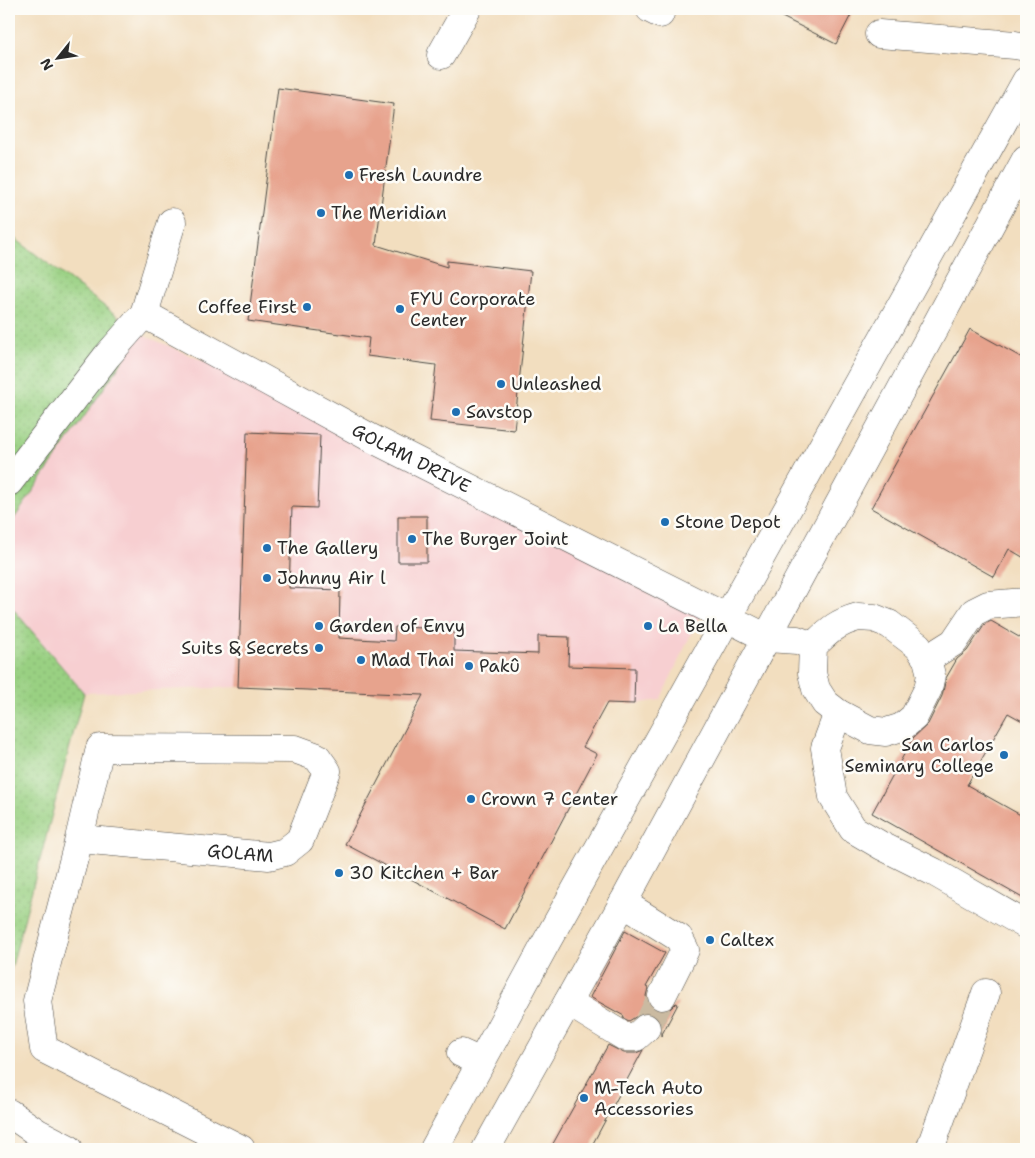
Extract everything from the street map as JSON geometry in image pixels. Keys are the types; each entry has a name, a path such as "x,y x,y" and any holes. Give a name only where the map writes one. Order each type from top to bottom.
{"main road":[{"path":"441,55 467,9"},
{"path":"879,34 1026,47"},
{"path":"434,1149 471,1058 728,617 1026,82"},
{"path":"486,1149 624,903 1026,159"},
{"path":"9,482 107,356 144,314 172,222"},
{"name":"GOLAM DRIVE","path":"144,314 371,438 768,638"},
{"path":"927,659 954,642 974,612 988,606 1026,602"},
{"path":"858,617 874,618 889,624 918,646 927,659 932,675 928,690 914,717 902,727 886,732 870,730 838,713 825,703 816,689 812,674 813,646 829,630 842,622 858,617"},
{"path":"768,638 797,640 813,646"},
{"path":"838,713 825,748 834,797 853,829 934,872 1026,925"},
{"name":"GOLAM","path":"100,748 295,749 317,757 327,771 300,840 285,852 269,856 79,839 100,748"},
{"path":"79,839 37,1001 44,1049 241,1149"},
{"path":"624,903 679,938 683,945 684,950 662,996"},
{"path":"930,1149 986,992"},
{"path":"568,1002 625,1037 636,1037 646,1028"},
{"path":"9,1112 38,1133 69,1149"}],"shaded area":[{"path":"141,334 250,381 702,611 660,700 634,704 238,687 84,693 9,604 9,526"}],"green space":[{"path":"9,234 141,334 9,526"},
{"path":"9,604 84,693 9,977"}],"building":[{"path":"766,9 854,9 836,44"},
{"path":"278,88 394,104 376,245 447,267 447,261 531,271 514,430 430,421 436,365 367,356 369,338 248,321"},
{"path":"970,329 1026,360 1026,559 1009,549 994,577 871,508"},
{"path":"247,432 320,435 317,508 292,507 289,588 340,590 339,638 394,641 395,627 454,629 454,651 538,654 538,636 569,637 568,666 635,668 634,704 607,703 583,747 597,754 505,929 345,844 423,695 238,687"},
{"name":"The Burger Joint","path":"398,516 427,516 427,562 398,562"},
{"path":"991,621 1026,641 1026,723 1008,713 967,785 1026,818 1026,900 872,813 913,738 928,724 942,696 946,678 957,659 967,651 985,624"},
{"path":"625,931 665,953 646,987 648,988 646,996 649,1004 655,1010 663,1012 670,1009 676,1003 678,1004 661,1036 661,1024 657,1017 651,1013 642,1013 629,1021 623,1018 624,1016 590,997"},
{"path":"608,1045 624,1053 636,1053 643,1050 590,1149 550,1149"}],"tunnel":[{"path":"646,1028 662,996"}],"place":[{"name":"Fresh Laundre","path":"349,175"},
{"name":"The Meridian","path":"321,213"},
{"name":"Coffee First","path":"307,307"},
{"name":"FYU Corporate Center","path":"400,309"},
{"name":"Unleashed","path":"501,384"},
{"name":"Savstop","path":"456,412"},
{"name":"Stone Depot","path":"665,522"},
{"name":"The Burger Joint","path":"412,539"},
{"name":"The Gallery","path":"267,548"},
{"name":"Johnny Air l","path":"267,578"},
{"name":"Garden of Envy","path":"319,626"},
{"name":"La Bella","path":"648,626"},
{"name":"Suits & Secrets","path":"319,648"},
{"name":"Mad Thai","path":"361,660"},
{"name":"Pakû","path":"469,666"},
{"name":"San Carlos Seminary College","path":"1004,755"},
{"name":"Crown 7 Center","path":"471,799"},
{"name":"30 Kitchen + Bar","path":"339,873"},
{"name":"Caltex","path":"710,940"},
{"name":"M-Tech Auto Accessories","path":"584,1098"}]}
